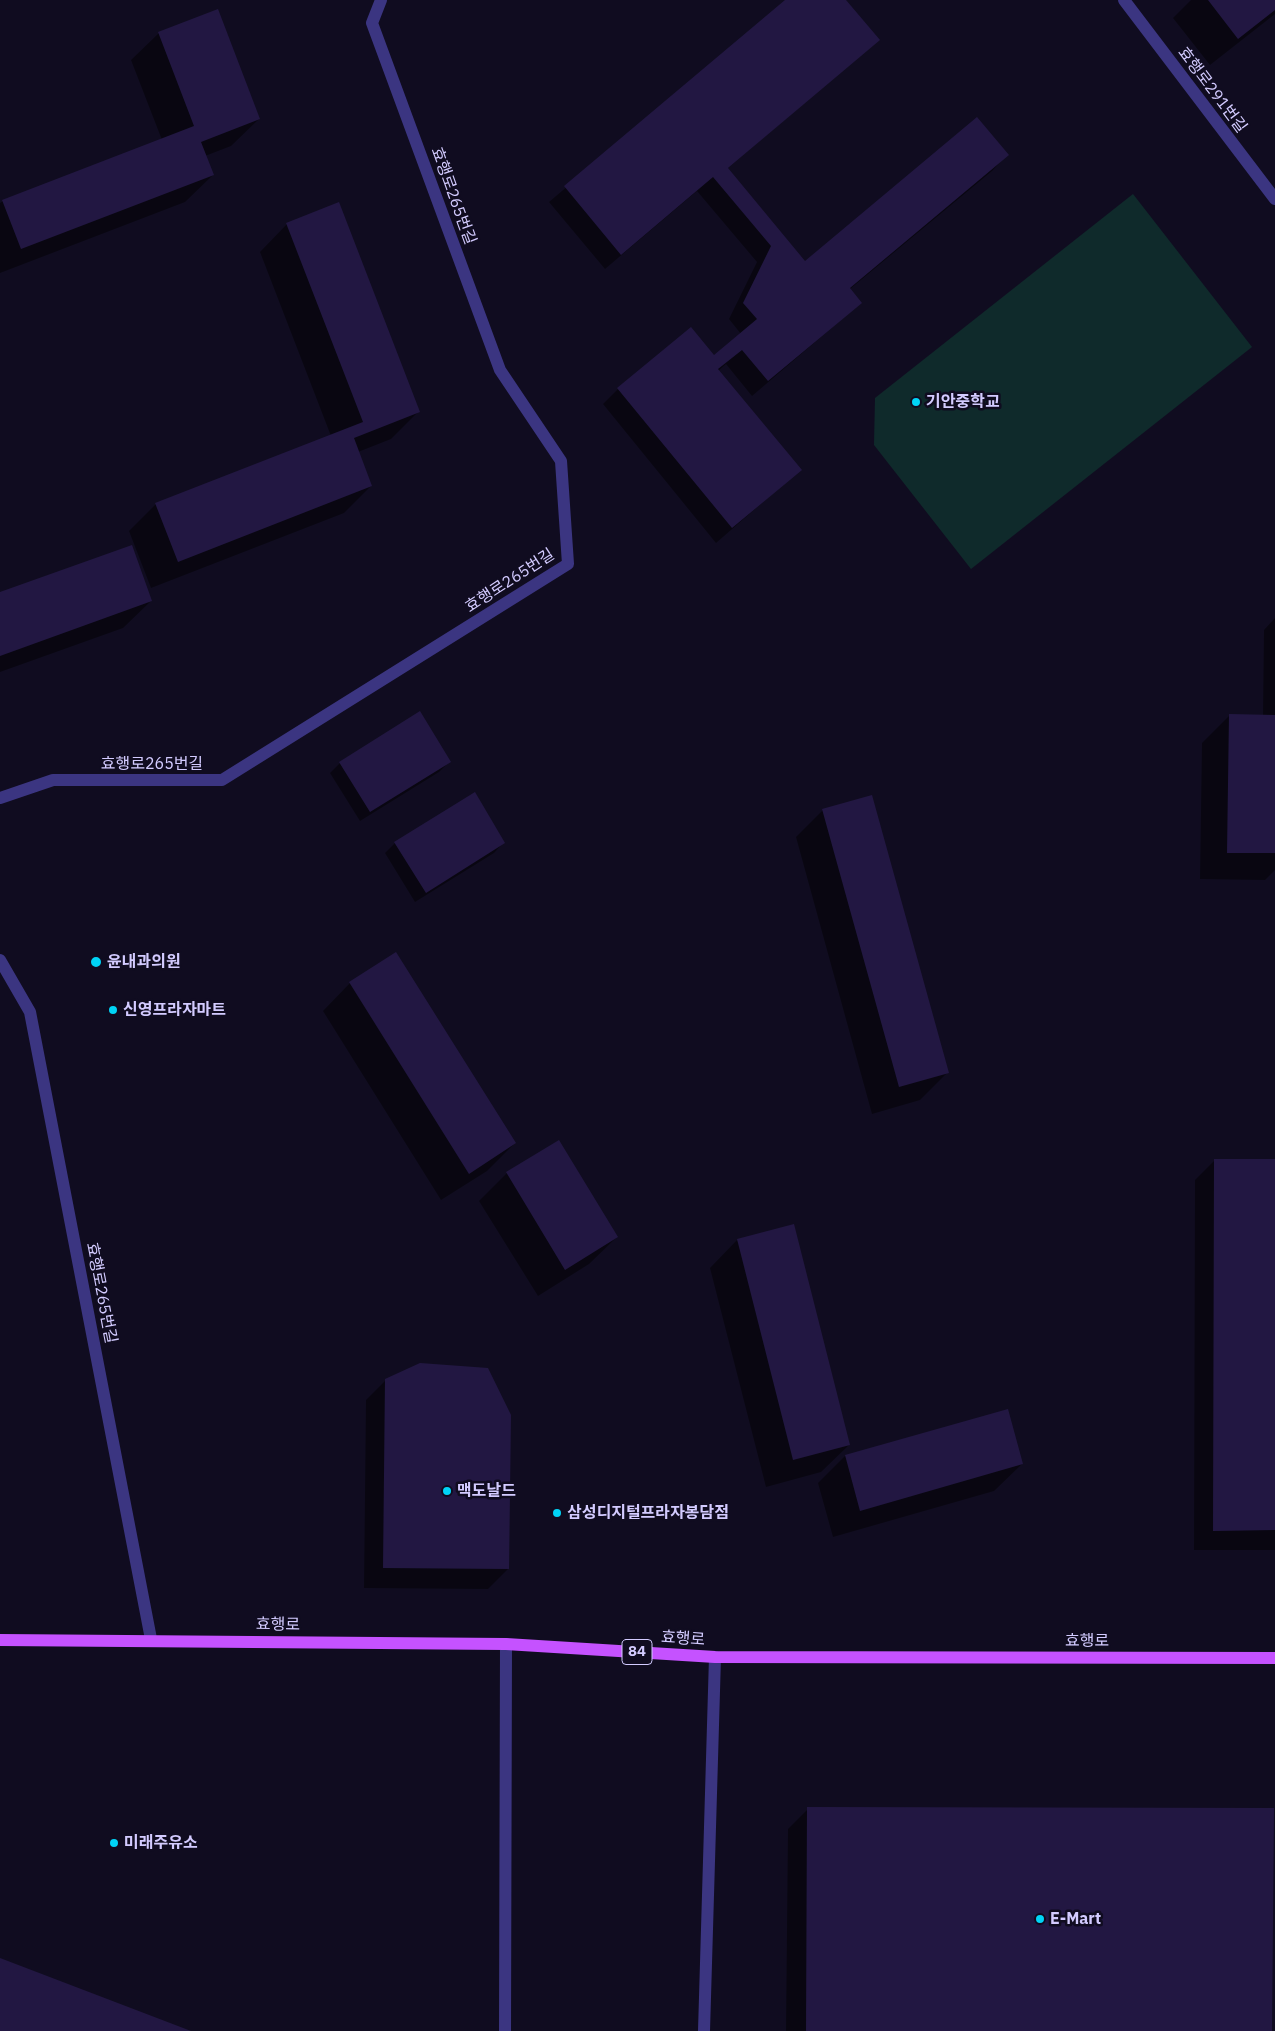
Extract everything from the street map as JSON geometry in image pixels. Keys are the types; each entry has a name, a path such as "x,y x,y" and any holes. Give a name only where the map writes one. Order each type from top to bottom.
{"main road":[{"name":"효행로","path":"0,1640 506,1644 715,1657 1275,1658"}],"street":[{"name":"효행로265번길","path":"0,798 54,780 222,780 568,564 561,461 500,370 372,22 381,0"},
{"name":"효행로291번길","path":"1124,0 1275,199"},
{"name":"효행로265번길","path":"0,960 30,1012 151,1640"},
{"path":"505,2031 506,1644"},
{"path":"704,2031 715,1657"}],"green space":[{"path":"1133,194 1252,347 971,569 874,445 875,398"}],"building":[{"path":"785,0 846,0 880,40 728,168 805,261 977,117 1009,155 850,288 862,303 768,381 742,350 718,369 802,470 732,528 617,388 691,327 714,355 757,319 743,303 771,246 713,177 621,255 564,186"},
{"path":"1208,0 1275,0 1275,10 1238,39"},
{"path":"218,9 260,119 201,142 214,175 21,249 2,200 194,126 158,32"},
{"path":"339,202 420,412 354,438 372,486 178,562 155,503 363,422 286,223"},
{"path":"132,545 152,601 0,656 0,592"},
{"path":"420,711 451,762 370,812 339,762"},
{"path":"1229,714 1275,715 1275,853 1227,853"},
{"path":"475,792 505,843 426,893 394,842"},
{"path":"872,795 949,1073 899,1087 822,809"},
{"path":"396,952 516,1143 469,1174 349,982"},
{"path":"559,1140 618,1237 565,1270 506,1172"},
{"path":"1214,1159 1275,1159 1275,1530 1213,1531"},
{"path":"794,1224 850,1445 793,1460 737,1239"},
{"name":"맥도날드","path":"420,1363 488,1368 511,1415 509,1569 383,1568 385,1379"},
{"path":"1008,1409 1023,1464 860,1511 845,1455"},
{"name":"E-Mart","path":"807,1807 1274,1808 1272,2031 806,2031"},
{"path":"0,1958 191,2031 0,2031"}],"place":[{"name":"기안중학교","path":"916,402"},
{"name":"윤내과의원","path":"96,962"},
{"name":"신영프라자마트","path":"113,1010"},
{"name":"맥도날드","path":"447,1491"},
{"name":"삼성디지털프라자봉담점","path":"557,1513"},
{"name":"미래주유소","path":"114,1843"},
{"name":"E-Mart","path":"1040,1919"}]}
